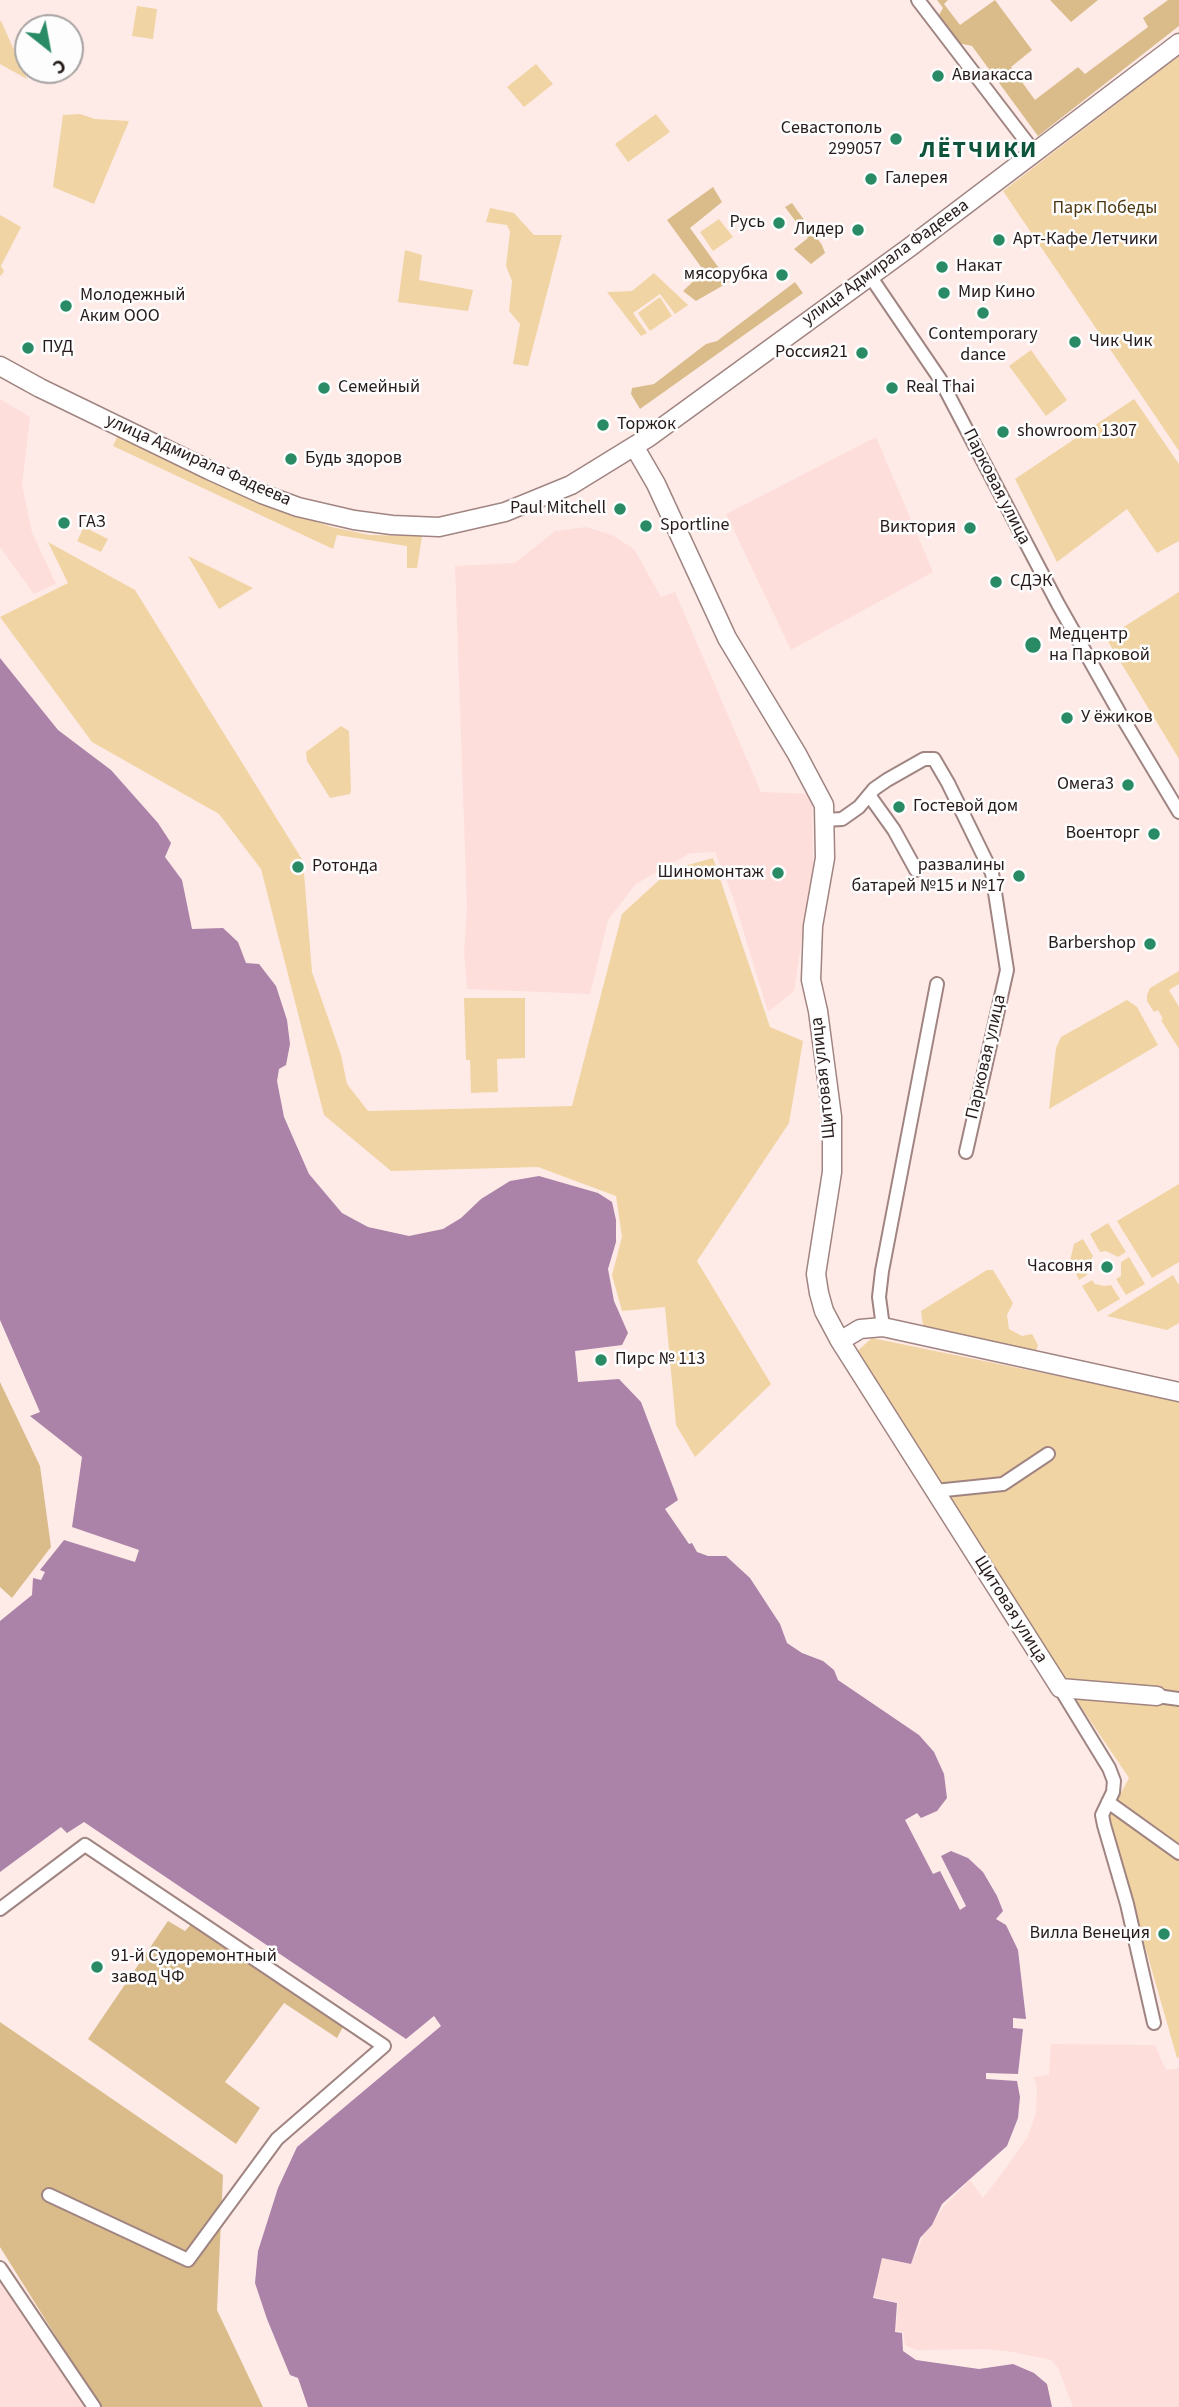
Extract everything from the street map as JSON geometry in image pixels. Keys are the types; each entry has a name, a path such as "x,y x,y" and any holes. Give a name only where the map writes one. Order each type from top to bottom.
{"street":[{"path":"918,0 1035,153"},
{"name":"улица Адмирала Фадеева","path":"0,366 262,494 298,506 354,520 439,527 505,512 571,485 634,446 870,276 1179,43"},
{"name":"Парковая улица","path":"870,276 940,379 1065,616 1179,812"},
{"name":"Щитовая улица","path":"634,446 656,484 727,638 797,754 824,805 825,858 813,926 811,980 818,1011 832,1117 832,1172 816,1274 824,1311 840,1341 1109,1768 1114,1781 1102,1815 1127,1904 1154,2023"},
{"name":"Парковая улица","path":"824,820 842,820 887,780 924,759 934,759 992,873 1007,970 966,1152"},
{"path":"869,795 894,830 916,870"},
{"path":"883,1327 879,1297 882,1270 937,984"},
{"path":"840,1341 860,1329 883,1327 1179,1392"},
{"path":"935,1491 1003,1484 1048,1454"},
{"path":"1060,1688 1179,1699"},
{"path":"1108,1801 1179,1853"},
{"path":"0,1909 85,1845 384,2046 277,2138 188,2260 49,2195"},
{"path":"0,2269 94,2407"}],"shaded area":[{"path":"937,0 948,0 944,4 960,25 995,0 1032,50 1011,67 1035,100 1078,67 1085,74 1148,27 1143,18 1168,0 1179,0 1179,26 1038,136 972,46 958,43 939,15 943,8"},
{"path":"1050,0 1098,0 1071,22"},
{"path":"713,187 722,202 690,228 729,282 696,301 683,291 704,271 667,220"},
{"path":"792,203 825,253 811,264 794,249 808,238 785,207"},
{"path":"795,282 803,293 640,409 631,394 632,388 654,384"},
{"path":"0,399 30,417 22,485 32,532 56,584 34,594 0,547"},
{"path":"876,437 933,572 791,650 726,514"},
{"path":"586,527 612,535 634,549 661,597 675,592 761,792 812,794 813,867 794,991 768,1012 733,897 715,852 690,853 636,884 608,920 590,994 467,989 464,951 467,908 455,566 515,563 555,531"},
{"path":"0,658 58,730 111,770 158,823 171,843 165,857 182,880 192,929 223,928 238,942 246,963 259,964 276,986 287,1020 290,1044 286,1065 279,1069 277,1081 284,1117 309,1174 342,1213 368,1227 409,1236 443,1229 461,1218 481,1199 510,1181 539,1176 598,1193 612,1202 616,1220 616,1242 608,1269 614,1301 628,1333 622,1345 575,1351 578,1382 619,1379 641,1402 678,1500 665,1509 689,1544 692,1543 697,1552 708,1556 726,1556 750,1578 780,1624 787,1643 802,1653 823,1661 834,1670 838,1680 919,1735 934,1752 944,1774 947,1798 937,1811 921,1818 917,1813 905,1820 933,1874 940,1871 960,1910 966,1906 941,1856 951,1851 968,1858 983,1872 1003,1911 996,1919 1006,1925 1018,1950 1026,2019 1013,2018 1013,2028 1023,2029 1018,2074 986,2073 986,2079 1017,2081 1020,2097 1018,2118 1007,2146 942,2204 932,2225 920,2238 911,2264 882,2258 873,2298 897,2303 895,2332 902,2333 903,2351 916,2360 979,2369 1013,2364 1034,2373 1047,2384 1052,2407 308,2407 298,2378 290,2375 255,2283 258,2251 278,2188 297,2147 441,2026 434,2016 406,2039 84,1822 67,1833 61,1827 0,1872 0,1621 32,1595 33,1578 41,1580 45,1572 40,1570 64,1540 135,1562 139,1550 72,1527 82,1457 30,1416 40,1412 0,1320"},
{"path":"0,1382 40,1466 51,1547 12,1598 0,1587"},
{"path":"168,1921 185,1931 194,1921 344,2025 337,2038 284,2003 225,2082 260,2108 236,2144 88,2039"},
{"path":"0,2022 223,2175 217,2310 263,2407 100,2407 0,2247"},
{"path":"1051,2044 1155,2045 1166,2070 1179,2068 1179,2407 1073,2407 1058,2368 1051,2360 985,2349 916,2350 905,2345 903,2332 896,2331 898,2302 874,2297 882,2258 911,2264 923,2236 944,2206 970,2180 983,2198 1006,2168 1028,2136 1036,2113 1037,2088 1034,2077 1049,2075"},
{"path":"0,2267 97,2407 0,2407"}],"green space":[{"path":"137,6 157,9 153,39 132,36"},
{"path":"0,20 14,50 14,72 0,64"},
{"name":"Парк Победы","path":"1179,56 1179,451 1003,191"},
{"path":"536,64 553,84 524,107 507,87"},
{"path":"80,114 95,119 129,121 94,204 53,187 63,115"},
{"path":"656,114 670,132 628,162 615,144"},
{"path":"490,208 514,213 534,235 562,235 528,366 513,364 520,324 509,311 512,281 506,266 510,232 507,225 486,222"},
{"path":"0,215 21,227 1,266 4,271 1,276 0,275"},
{"path":"719,219 733,237 713,251 700,232"},
{"path":"405,250 422,255 419,280 473,290 468,311 398,302"},
{"path":"654,273 688,305 675,314 660,294 633,313 647,333 641,336 607,292 632,291"},
{"path":"660,297 672,316 650,331 638,313"},
{"path":"1031,350 1067,400 1046,416 1009,366"},
{"path":"1134,399 1179,464 1179,541 1157,553 1127,509 1057,562 1015,479"},
{"path":"118,435 253,498 258,503 332,527 369,535 422,536 417,568 407,568 407,546 337,535 333,549 113,446"},
{"path":"84,527 108,539 101,552 77,541"},
{"path":"48,542 135,590 303,861 312,972 341,1055 347,1084 368,1111 572,1106 622,914 670,870 713,858 770,1027 803,1041 789,1123 697,1261 771,1384 695,1457 676,1425 665,1307 622,1311 612,1275 622,1237 616,1196 538,1167 391,1171 324,1115 261,869 219,814 92,742 0,617 68,583"},
{"path":"188,556 253,588 219,609"},
{"path":"1179,592 1179,759 1106,638"},
{"path":"341,726 349,731 351,791 350,794 330,798 307,761 306,752"},
{"path":"1179,971 1179,984 1169,990 1179,1007 1179,1049 1158,1010 1154,1012 1147,1001 1147,995 1150,988"},
{"path":"464,998 525,998 525,1058 497,1059 498,1092 471,1093 470,1060 466,1060"},
{"path":"1127,1000 1137,1007 1158,1045 1049,1109 1056,1048 1061,1037"},
{"path":"1179,1184 1179,1262 1152,1278 1117,1221"},
{"path":"1108,1223 1126,1252 1118,1257 1106,1251 1100,1252 1090,1234"},
{"path":"1083,1239 1093,1256 1087,1267 1087,1275 1079,1280 1070,1261 1074,1244"},
{"path":"1129,1257 1145,1284 1126,1295 1116,1279 1121,1276 1121,1262"},
{"path":"987,1270 993,1270 1013,1303 1007,1315 1009,1329 1022,1336 1032,1334 1038,1345 1036,1352 932,1330 923,1325 921,1311"},
{"path":"1173,1275 1179,1285 1179,1323 1167,1330 1107,1316"},
{"path":"1092,1280 1095,1284 1111,1285 1120,1299 1098,1312 1082,1286"},
{"path":"872,1338 1179,1401 1177,2058 1108,1817 1129,1778 1048,1658 855,1353"}],"place":[{"name":"Авиакасса","path":"938,76"},
{"name":"Севастополь 299057","path":"896,139"},
{"name":"Галерея","path":"871,179"},
{"name":"Русь","path":"779,223"},
{"name":"Лидер","path":"858,230"},
{"name":"Арт-Кафе Летчики","path":"999,240"},
{"name":"Накат","path":"942,267"},
{"name":"мясорубка","path":"782,275"},
{"name":"Мир Кино","path":"944,293"},
{"name":"Молодежный Аким ООО","path":"66,306"},
{"name":"Contemporary dance","path":"983,313"},
{"name":"Чик Чик","path":"1075,342"},
{"name":"ПУД","path":"28,348"},
{"name":"Россия21","path":"862,353"},
{"name":"Семейный","path":"324,388"},
{"name":"Real Thai","path":"892,388"},
{"name":"Торжок","path":"603,425"},
{"name":"showroom 1307","path":"1003,432"},
{"name":"Будь здоров","path":"291,459"},
{"name":"Paul Mitchell","path":"620,509"},
{"name":"ГАЗ","path":"64,523"},
{"name":"Sportline","path":"646,526"},
{"name":"Виктория","path":"970,528"},
{"name":"СДЭК","path":"996,582"},
{"name":"Медцентр на Парковой","path":"1033,645"},
{"name":"У ёжиков","path":"1067,718"},
{"name":"Омега3","path":"1128,785"},
{"name":"Гостевой дом","path":"899,807"},
{"name":"Военторг","path":"1154,834"},
{"name":"Ротонда","path":"298,867"},
{"name":"Шиномонтаж","path":"778,873"},
{"name":"развалины батарей №15 и №17","path":"1019,876"},
{"name":"Barbershop","path":"1150,944"},
{"name":"Часовня","path":"1107,1267"},
{"name":"Пирс № 113","path":"601,1360"},
{"name":"Вилла Венеция","path":"1164,1934"},
{"name":"91-й Судоремонтный завод ЧФ","path":"97,1967"}],"district":[{"name":"ЛЁТЧИКИ","path":"979,152"}]}
